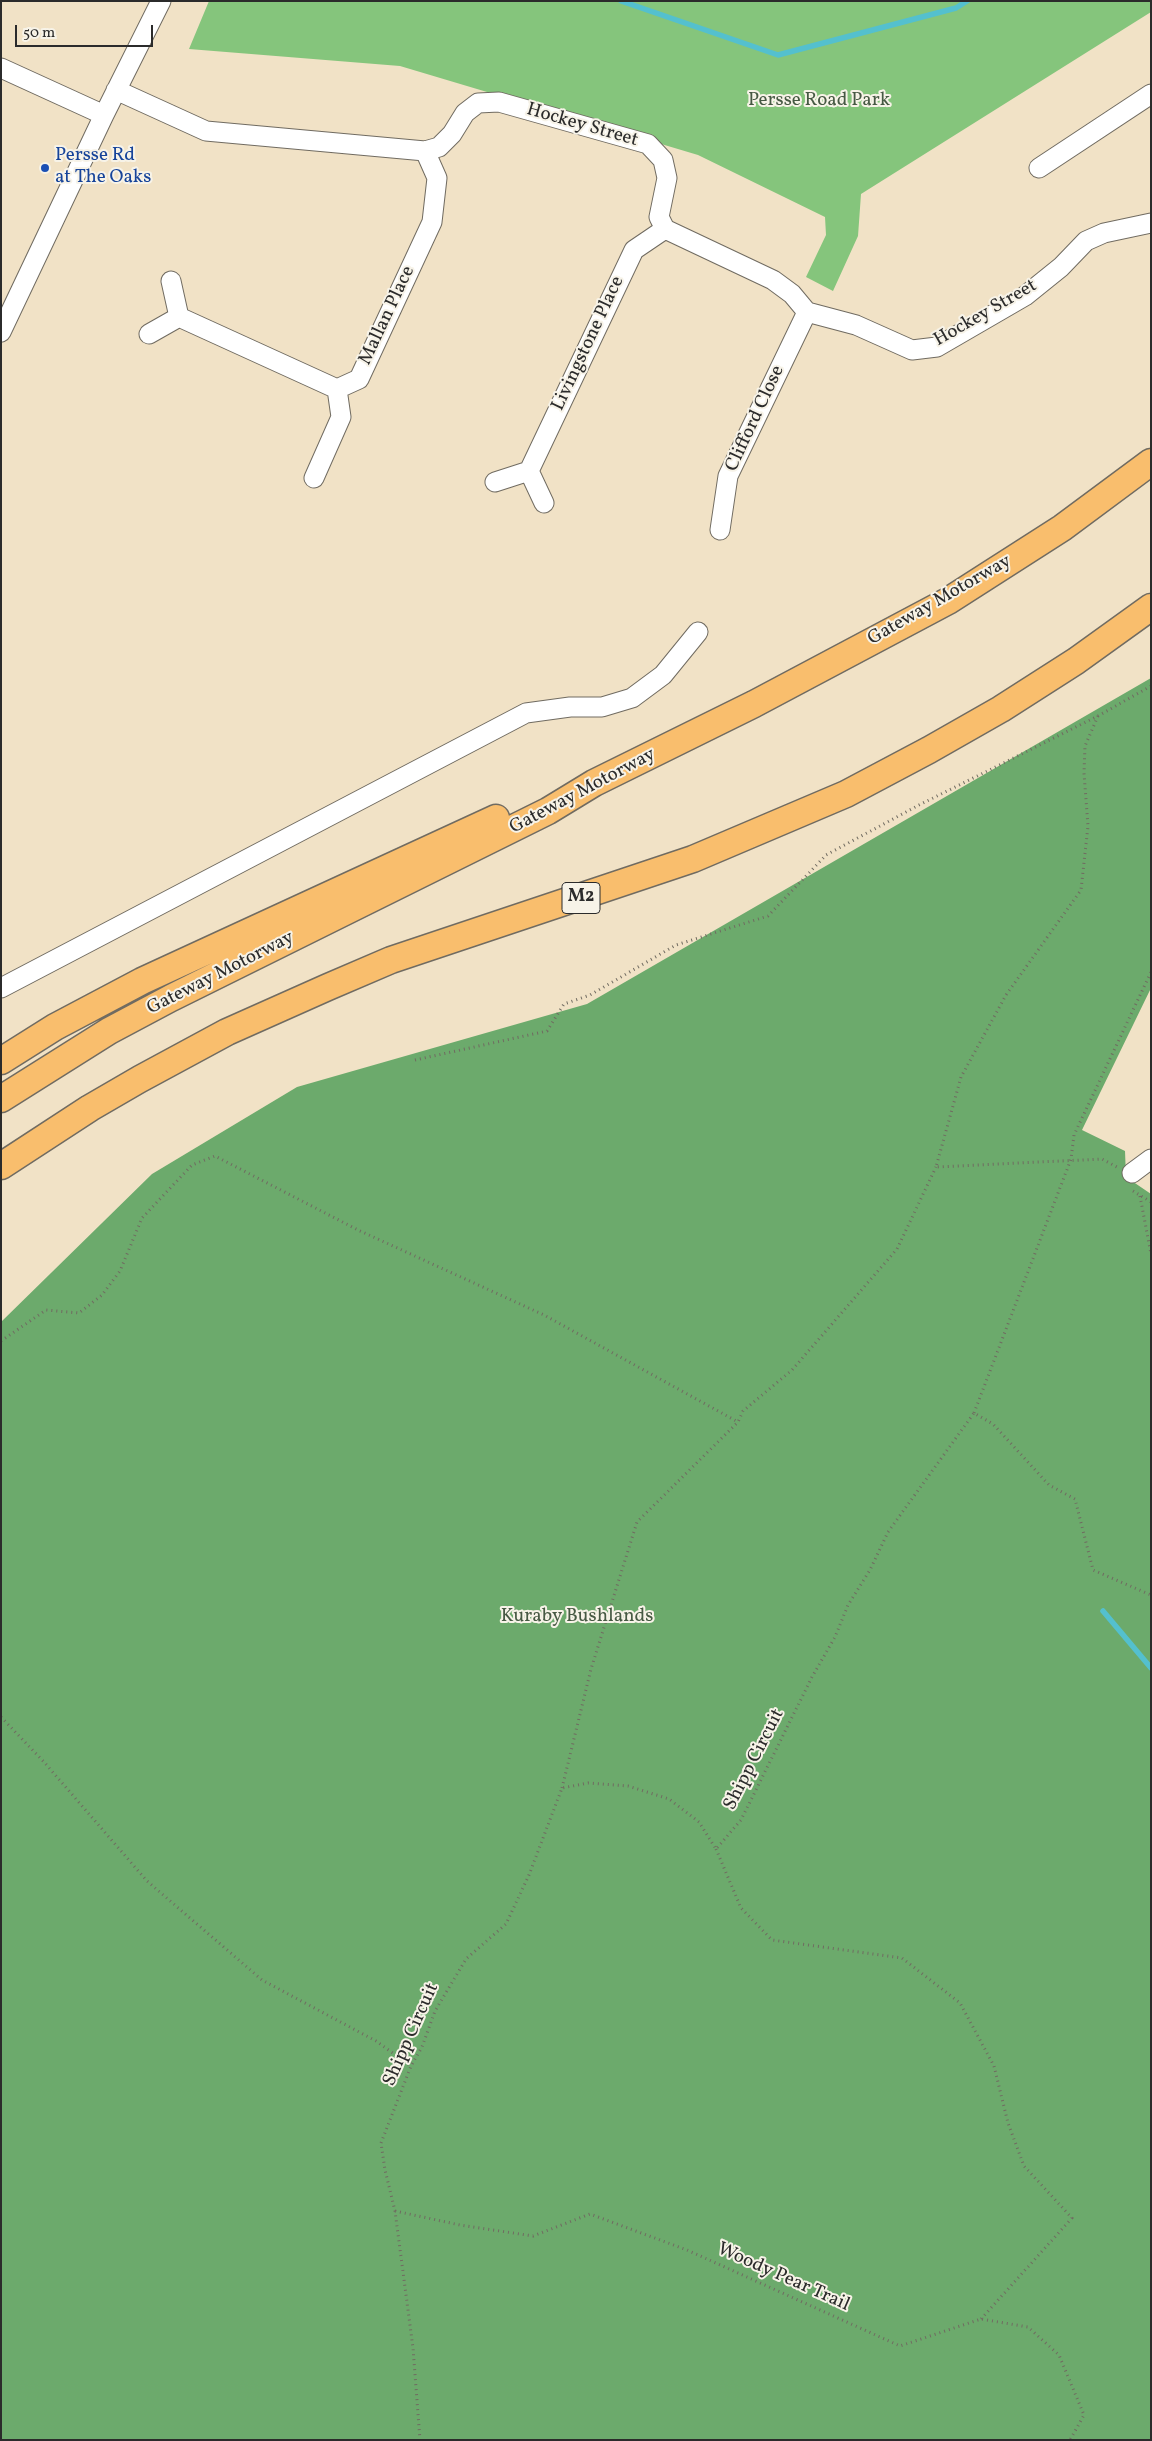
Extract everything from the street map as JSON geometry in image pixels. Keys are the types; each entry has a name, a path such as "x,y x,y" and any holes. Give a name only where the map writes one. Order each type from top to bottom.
{"highway":[{"name":"Gateway Motorway","path":"1,1099 109,1031 162,1003 548,811 594,784 754,704 948,601 1062,528 1151,462"},
{"name":"M2","path":"1,1166 90,1108 140,1079 228,1032 328,987 400,957 608,890 693,859 846,794 1001,709 1076,661 1151,607"},
{"path":"1,1061 55,1027 202,952 383,871 531,801 594,784"}],"street":[{"path":"1,332 116,90 161,1"},
{"path":"1,68 104,116"},
{"path":"116,90 206,131 425,151"},
{"path":"1039,168 1151,94"},
{"name":"Hockey Street","path":"425,151 439,146 452,134 465,113 478,103 499,102 648,144 664,160 667,178 659,217 665,229"},
{"name":"Mallan Place","path":"337,389 359,379 432,222 437,178 425,151"},
{"name":"Hockey Street","path":"806,312 856,325 912,350 937,347 1025,296 1061,267 1086,241 1104,233 1151,223"},
{"path":"665,229 773,280 792,294 806,312"},
{"name":"Livingstone Place","path":"529,471 634,250 665,229"},
{"path":"171,281 179,317"},
{"name":"Clifford Close","path":"720,530 728,476 806,312"},
{"path":"179,317 337,389 341,417 314,478"},
{"path":"149,334 179,317"},
{"path":"495,482 529,471 544,503"},
{"path":"1,988 526,714 570,707 602,708 632,698 663,675 698,632"},
{"path":"1132,1173 1151,1159"}],"path":[{"path":"414,1060 547,1031 564,1004 590,994 676,945 768,916 826,855 919,805 1098,716 1151,686"},
{"path":"562,1788 592,1669 637,1522 738,1422 743,1411 792,1370 897,1249 936,1167 961,1077 1006,994 1080,890 1088,826 1084,773 1085,746 1098,716"},
{"name":"Shipp Circuit","path":"420,2440 413,2348 395,2211 381,2144 411,2066 422,2047 435,2011 466,1959 506,1924 529,1874 562,1788 588,1783 628,1786 668,1799 699,1822 716,1849 741,1820 812,1677 835,1637 848,1605 870,1570 888,1532 974,1413 1071,1159 1074,1135 1151,972"},
{"path":"1,1341 46,1310 79,1313 102,1295 120,1271 142,1218 192,1165 215,1156 358,1230 544,1315 738,1422"},
{"path":"936,1167 1102,1159 1113,1166 1132,1173"},
{"path":"1140,1196 1151,1254"},
{"path":"974,1413 993,1424 1049,1485 1075,1499 1093,1570 1151,1595"},
{"path":"1,1717 44,1762 146,1881 262,1980 376,2041 411,2066"},
{"path":"716,1849 741,1908 772,1940 902,1958 960,2003 994,2066 1008,2123 1024,2166 1072,2218 982,2319"},
{"name":"Woody Pear Trail","path":"395,2211 460,2225 533,2236 590,2214 687,2250 900,2346 982,2319 1028,2327 1059,2355 1084,2415 1070,2440"}],"green space":[{"name":"Persse Road Park","path":"209,1 1151,1 1151,12 861,194 858,236 833,291 806,277 826,235 825,217 698,155 400,66 189,49"},
{"name":"Kuraby Bushlands","path":"1151,678 1151,988 1082,1130 1125,1151 1126,1177 1151,1194 1151,2440 1,2440 1,1322 152,1174 297,1087 587,1004"}],"waterway":[{"path":"621,1 778,55 956,8 967,1"},
{"path":"1103,1611 1151,1668"}],"place":[{"name":"Persse Rd at The Oaks","path":"45,168"}]}
